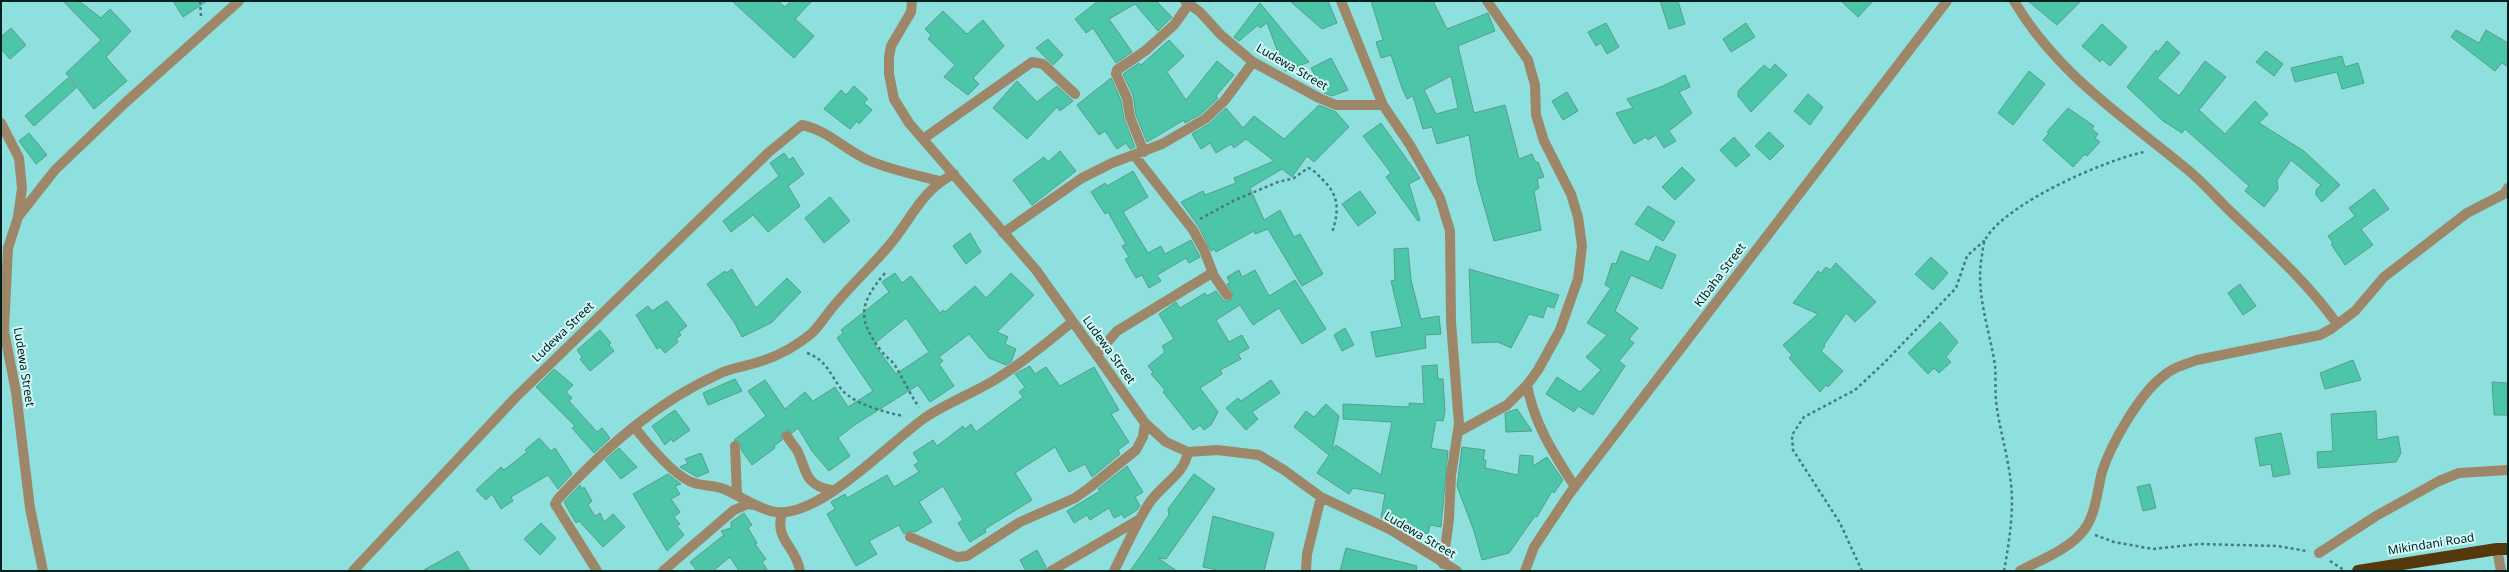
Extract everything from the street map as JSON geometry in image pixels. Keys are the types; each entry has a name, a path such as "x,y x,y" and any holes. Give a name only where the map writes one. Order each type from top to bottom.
{"highway":[{"name":"Mikindani Road","path":"2358,571 2502,549"}],"street":[{"path":"18,217 60,165 125,103 239,1"},
{"name":"Ludewa Street","path":"912,1 911,12 891,46 889,74 894,99 909,123 1036,270 1145,423 1166,442 1188,452 1217,450 1259,455 1284,470 1320,497 1391,530 1443,564 1457,571"},
{"path":"1341,1 1383,105 1410,145 1440,198 1450,231 1451,322 1458,432 1451,474 1449,519 1443,564"},
{"path":"1458,432 1507,405 1527,385 1560,330 1578,279 1582,246 1578,217 1571,194 1544,141 1536,115 1535,85 1528,60 1487,1"},
{"name":"KIbaha Street","path":"1524,571 1534,547 1575,486 1947,1"},
{"path":"2014,1 2027,23 2081,84 2189,171 2312,292 2337,324"},
{"path":"1189,2 1180,20 1156,42 1117,70 1116,74 1127,98 1139,154 1189,225 1204,250 1212,272 1227,295"},
{"name":"Ludewa Street","path":"1189,2 1221,35 1253,62 1336,105 1383,105"},
{"path":"923,139 1032,62 1042,64 1075,94"},
{"path":"1003,233 1082,178 1139,154 1187,131 1211,115 1253,62"},
{"name":"Ludewa Street","path":"1,123 18,158 22,188 18,217 4,257 4,331 16,392 30,508 43,571"},
{"name":"Ludewa Street","path":"353,571 516,397 769,152 802,125 825,132 844,147 871,162 939,181"},
{"path":"597,571 555,504 601,454 635,428 651,413 669,401 719,374 768,359 794,348 814,331 838,301 872,266 927,192 939,181 954,174"},
{"path":"2020,571 2072,542 2084,531 2092,518 2103,470 2116,441 2146,393 2161,377 2179,366 2197,360 2320,335 2337,324 2354,310 2388,274 2467,213 2504,194 2508,188"},
{"path":"1097,354 1117,332 1212,272"},
{"path":"635,428 652,449 691,482 723,489 766,510 782,513 812,503 877,459 925,418 994,380 1046,344 1072,322"},
{"path":"1527,385 1531,405 1540,429 1575,486"},
{"path":"910,537 957,557 967,556 1020,522 1075,498 1108,474 1136,450 1143,437 1145,423"},
{"path":"787,436 798,452 809,478 819,487 831,490"},
{"path":"735,446 737,495"},
{"path":"1114,571 1140,519 1159,490 1174,478 1186,463 1188,452"},
{"path":"2319,553 2376,516 2439,481 2459,473 2508,470"},
{"path":"1306,571 1307,554 1320,497"},
{"path":"663,571 734,510 748,504 754,504"},
{"path":"782,513 779,526 780,533 792,551 800,571"},
{"path":"1050,571 1140,519"},
{"path":"2502,549 2502,571"}],"path":[{"path":"1862,571 1840,523 1793,450 1792,435 1804,417 1855,390 1885,362 1956,288 1968,256 2008,216 2051,190 2110,162 2160,149"},
{"path":"1189,225 1235,200 1278,182 1294,178 1308,168 1325,181 1337,200 1338,209 1332,233"},
{"path":"1985,240 1979,274 1985,323 1995,365 1996,402 2006,444 2011,486 2010,537 2004,571"},
{"path":"888,270 872,288 865,305 864,322 882,351 894,365 925,418"},
{"path":"794,348 822,360 848,396 883,412 925,418"},
{"path":"2084,531 2114,542 2153,549 2199,544 2278,546 2319,553 2346,571"}],"building":[{"path":"63,1 79,1 101,18 110,9 131,31 106,57 127,81 94,109 66,73 101,40"},
{"path":"173,1 207,1 183,17"},
{"path":"732,1 778,1 785,7 791,1 812,1 795,19 814,36 794,58"},
{"path":"1098,1 1156,1 1172,17 1158,31 1135,4 1109,19 1132,52 1116,63 1093,28 1086,33 1075,19"},
{"path":"1290,1 1328,1 1337,23 1322,29"},
{"path":"1371,1 1433,1 1447,29 1488,13 1495,31 1458,46 1474,113 1505,105 1519,159 1532,154 1535,162 1538,162 1544,177 1537,179 1539,188 1534,191 1541,230 1494,241 1477,181 1469,135 1437,144 1432,127 1423,129 1413,96 1407,99 1391,55 1381,58 1376,42 1383,40","holes":["1451,76 1458,108 1436,114 1424,90"]},
{"path":"1660,1 1678,1 1685,24 1669,29"},
{"path":"1841,1 1873,1 1858,17"},
{"path":"2028,1 2081,1 2057,25"},
{"path":"1260,3 1309,62 1285,71 1267,23 1260,28 1258,25 1239,41 1234,37"},
{"path":"943,11 967,34 983,20 1004,46 973,78 979,84 968,95 944,77 955,65 928,39 931,35 925,29"},
{"path":"1606,23 1619,47 1607,54 1601,43 1596,46 1588,32"},
{"path":"1746,23 1755,37 1731,52 1723,39"},
{"path":"2102,24 2127,47 2110,66 2102,59 2100,62 2082,46"},
{"path":"11,28 26,45 10,59 1,49 1,37"},
{"path":"2456,30 2479,43 2486,30 2508,43 2508,67 2502,63 2495,71 2451,37"},
{"path":"1048,39 1063,55 1053,65 1036,48"},
{"path":"1169,40 1184,56 1167,72 1186,100 1217,61 1234,75 1216,96 1218,98 1201,114 1185,123 1184,120 1147,142 1136,115 1133,95 1123,74 1139,63 1141,65"},
{"path":"2167,41 2180,53 2157,78 2179,96 2205,61 2226,77 2199,110 2225,134 2255,101 2268,114 2259,123 2304,151 2340,185 2322,202 2316,195 2316,190 2321,185 2291,160 2277,180 2278,189 2264,207 2245,191 2249,186 2185,129 2182,133 2163,121 2127,87 2156,50 2158,52"},
{"path":"2266,51 2283,64 2274,76 2256,62"},
{"path":"2342,56 2345,67 2358,63 2364,83 2342,89 2337,72 2295,82 2291,68"},
{"path":"1331,58 1348,90 1332,96 1324,93 1311,68"},
{"path":"1775,64 1787,75 1751,112 1738,96 1738,91 1764,65 1770,70"},
{"path":"2029,71 2045,84 2013,125 1998,113"},
{"path":"1685,75 1690,87 1679,92 1692,113 1669,131 1676,141 1664,148 1656,135 1648,140 1646,137 1634,144 1616,113 1633,108 1627,99 1663,86"},
{"path":"68,78 76,88 34,126 25,116"},
{"path":"1111,78 1121,100 1124,119 1135,147 1130,149 1126,143 1117,149 1105,131 1099,135 1077,105"},
{"path":"1017,81 1037,102 1057,86 1073,101 1060,111 1057,107 1027,139 993,108"},
{"path":"854,86 868,99 864,103 872,110 859,124 857,121 850,129 824,109 841,90 846,95"},
{"path":"1567,92 1578,111 1563,120 1552,101"},
{"path":"1808,94 1823,107 1810,125 1794,111"},
{"path":"1319,105 1336,112 1349,127 1314,162 1307,156 1292,177 1282,169 1250,188 1264,220 1280,210 1294,237 1300,234 1323,274 1302,286 1268,229 1255,234 1254,231 1216,252 1214,249 1211,251 1199,227 1181,202 1203,191 1205,195 1236,183 1234,178 1274,161 1246,139 1234,148 1231,144 1216,153 1210,143 1201,149 1192,134 1209,124 1226,108 1243,128 1254,116 1284,139"},
{"path":"2068,108 2094,126 2092,129 2098,134 2095,138 2100,142 2087,156 2085,154 2073,167 2043,140 2049,133 2047,132"},
{"path":"1381,123 1420,178 1409,184 1420,220 1418,221 1386,177 1391,173 1363,136"},
{"path":"1769,132 1784,146 1770,160 1755,146"},
{"path":"29,133 47,155 36,164 19,141"},
{"path":"1734,137 1750,155 1736,167 1720,150"},
{"path":"1060,151 1076,171 1032,205 1013,180 1044,157 1048,162"},
{"path":"784,153 789,160 793,157 804,174 788,186 800,206 768,232 753,215 731,232 723,221 779,176 770,163"},
{"path":"1682,167 1695,180 1675,200 1662,187"},
{"path":"1133,171 1148,197 1123,212 1148,253 1161,246 1165,254 1191,240 1200,257 1189,263 1186,258 1157,275 1161,281 1149,288 1142,275 1136,278 1125,259 1129,257 1122,246 1126,244 1108,212 1105,214 1091,192 1105,183 1107,186"},
{"path":"2374,189 2389,209 2361,229 2373,245 2345,265 2331,244 2333,243 2328,236 2355,216 2349,208"},
{"path":"1360,191 1376,213 1358,226 1342,204"},
{"path":"830,197 850,221 824,243 805,218"},
{"path":"1648,206 1675,222 1663,241 1635,224"},
{"path":"970,233 981,252 966,264 953,246"},
{"path":"1656,246 1676,255 1662,289 1631,275 1615,311 1638,328 1629,339 1634,343 1619,361 1625,366 1593,415 1578,406 1574,412 1546,394 1557,377 1580,392 1601,370 1586,357 1607,335 1587,323 1611,288 1605,285 1612,263 1616,264 1621,251 1649,262"},
{"path":"1408,248 1411,280 1421,319 1439,316 1441,334 1425,335 1426,348 1376,357 1371,332 1402,327 1391,281 1395,280 1394,249"},
{"path":"1931,257 1948,273 1933,290 1915,274"},
{"path":"1836,263 1876,302 1855,322 1846,313 1824,345 1825,346 1821,351 1843,371 1828,387 1826,385 1820,392 1789,358 1792,355 1783,345 1818,314 1793,303 1818,271 1821,273 1826,267 1830,270"},
{"path":"732,269 756,308 787,278 801,292 771,323 742,337 734,322 707,284 725,271 726,273"},
{"path":"1469,269 1559,295 1554,308 1547,306 1543,318 1529,314 1511,348 1498,342 1472,343"},
{"path":"1239,270 1242,277 1255,270 1269,296 1295,280 1326,329 1302,344 1279,308 1253,325 1240,305 1216,320 1229,342 1242,335 1249,348 1238,354 1241,359 1220,370 1222,374 1200,388 1218,412 1211,425 1204,430 1200,425 1193,430 1163,392 1165,390 1151,374 1153,372 1148,366 1165,352 1162,346 1174,339 1159,314 1176,302 1180,308 1205,293 1207,296 1216,291 1224,301 1230,301 1233,294 1227,284 1230,283 1227,277"},
{"path":"895,273 902,283 911,276 940,313 943,310 945,312 975,286 986,298 1011,273 1034,295 997,332 1008,337 1005,344 1016,349 1011,362 1006,365 989,358 969,334 939,357 943,361 939,364 954,386 930,402 918,385 853,426 838,438 850,456 829,471 812,451 798,428 792,433 787,430 784,431 781,436 782,440 774,446 775,448 752,465 742,451 740,442 734,440 766,416 748,391 765,380 785,409 805,392 813,401 835,387 848,407 873,391 837,338 843,333 841,330 889,292 882,282","holes":["906,318 929,352 896,374 874,344"]},
{"path":"2240,284 2256,306 2243,315 2228,293"},
{"path":"667,301 687,326 679,332 681,335 676,339 678,342 665,353 660,347 657,349 636,315 648,306 652,311"},
{"path":"1940,322 1958,342 1946,357 1951,362 1939,373 1934,368 1928,374 1908,353"},
{"path":"1345,328 1354,345 1342,351 1334,335"},
{"path":"600,330 611,343 609,345 614,351 590,371 580,359 582,357 577,350"},
{"path":"2353,360 2361,380 2325,389 2320,373"},
{"path":"1437,365 1438,379 1443,379 1445,412 1443,421 1436,420 1431,448 1448,451 1441,527 1430,525 1428,534 1409,530 1410,527 1381,518 1385,494 1353,488 1349,494 1317,473 1329,455 1294,427 1306,411 1314,417 1326,404 1339,416 1332,450 1336,445 1381,475 1392,422 1343,419 1343,404 1409,407 1409,403 1424,404 1422,366"},
{"path":"1030,366 1035,374 1046,367 1060,386 1094,367 1119,410 1111,414 1129,442 1118,450 1120,454 1092,477 1085,464 1069,472 1055,447 1015,473 1032,500 985,529 986,532 970,542 958,523 963,520 943,486 919,502 932,522 915,532 909,531 904,534 899,525 869,541 877,554 856,566 827,514 835,509 831,502 845,494 847,498 887,475 894,487 919,472 914,465 919,462 913,453 933,440 937,446 963,426 965,429 971,424 976,432 1023,397 1019,392 1025,387 1015,374"},
{"path":"554,369 573,385 566,392 572,398 569,401 597,432 602,428 610,438 594,453 572,428 575,426 536,387"},
{"path":"735,379 742,391 708,405 703,393"},
{"path":"1271,380 1280,393 1252,412 1258,419 1246,430 1226,408 1238,398 1241,401"},
{"path":"2492,382 2508,383 2508,415 2494,415"},
{"path":"1517,409 1532,431 1506,432 1505,413"},
{"path":"675,410 690,430 673,442 671,439 665,445 652,426"},
{"path":"2376,411 2377,440 2398,436 2401,453 2396,462 2318,468 2317,452 2333,451 2331,414"},
{"path":"2281,433 2290,474 2273,477 2271,464 2260,466 2255,438"},
{"path":"539,438 551,451 555,448 572,474 558,489 548,475 511,497 513,501 501,509 492,494 486,500 476,490 501,467 504,470 527,452 525,450"},
{"path":"1462,447 1485,450 1483,460 1486,460 1485,468 1518,475 1520,455 1533,456 1533,466 1547,457 1563,480 1554,493 1552,491 1537,517 1535,516 1509,553 1482,560 1474,531 1457,486"},
{"path":"619,448 637,467 621,479 605,460"},
{"path":"701,453 709,472 697,477 680,467 688,463 685,459"},
{"path":"1127,466 1143,492 1135,497 1140,506 1137,510 1124,518 1122,514 1114,518 1109,508 1090,520 1087,515 1074,523 1067,511 1100,491 1098,489"},
{"path":"668,474 681,484 675,486 680,494 671,499 680,512 674,517 680,524 677,526 684,535 667,551 633,494"},
{"path":"1194,474 1215,489 1166,559 1158,558 1177,571 1130,571 1169,515 1168,509"},
{"path":"2150,484 2156,508 2143,511 2137,487"},
{"path":"580,485 582,489 584,487 592,501 588,505 595,516 600,513 604,522 613,514 625,527 603,547 579,521 576,523 564,502"},
{"path":"744,513 752,525 748,528 757,543 755,544 766,559 762,562 768,571 739,571 730,557 713,571 697,571 690,562 724,535 721,531 731,528 731,522"},
{"path":"1213,516 1274,533 1264,571 1222,571 1203,567"},
{"path":"541,523 556,538 540,555 524,539"},
{"path":"1346,548 1417,566 1416,571 1340,571"},
{"path":"1037,550 1046,567 1045,571 1026,571 1020,560"},
{"path":"458,551 470,571 422,571 444,559"}]}
